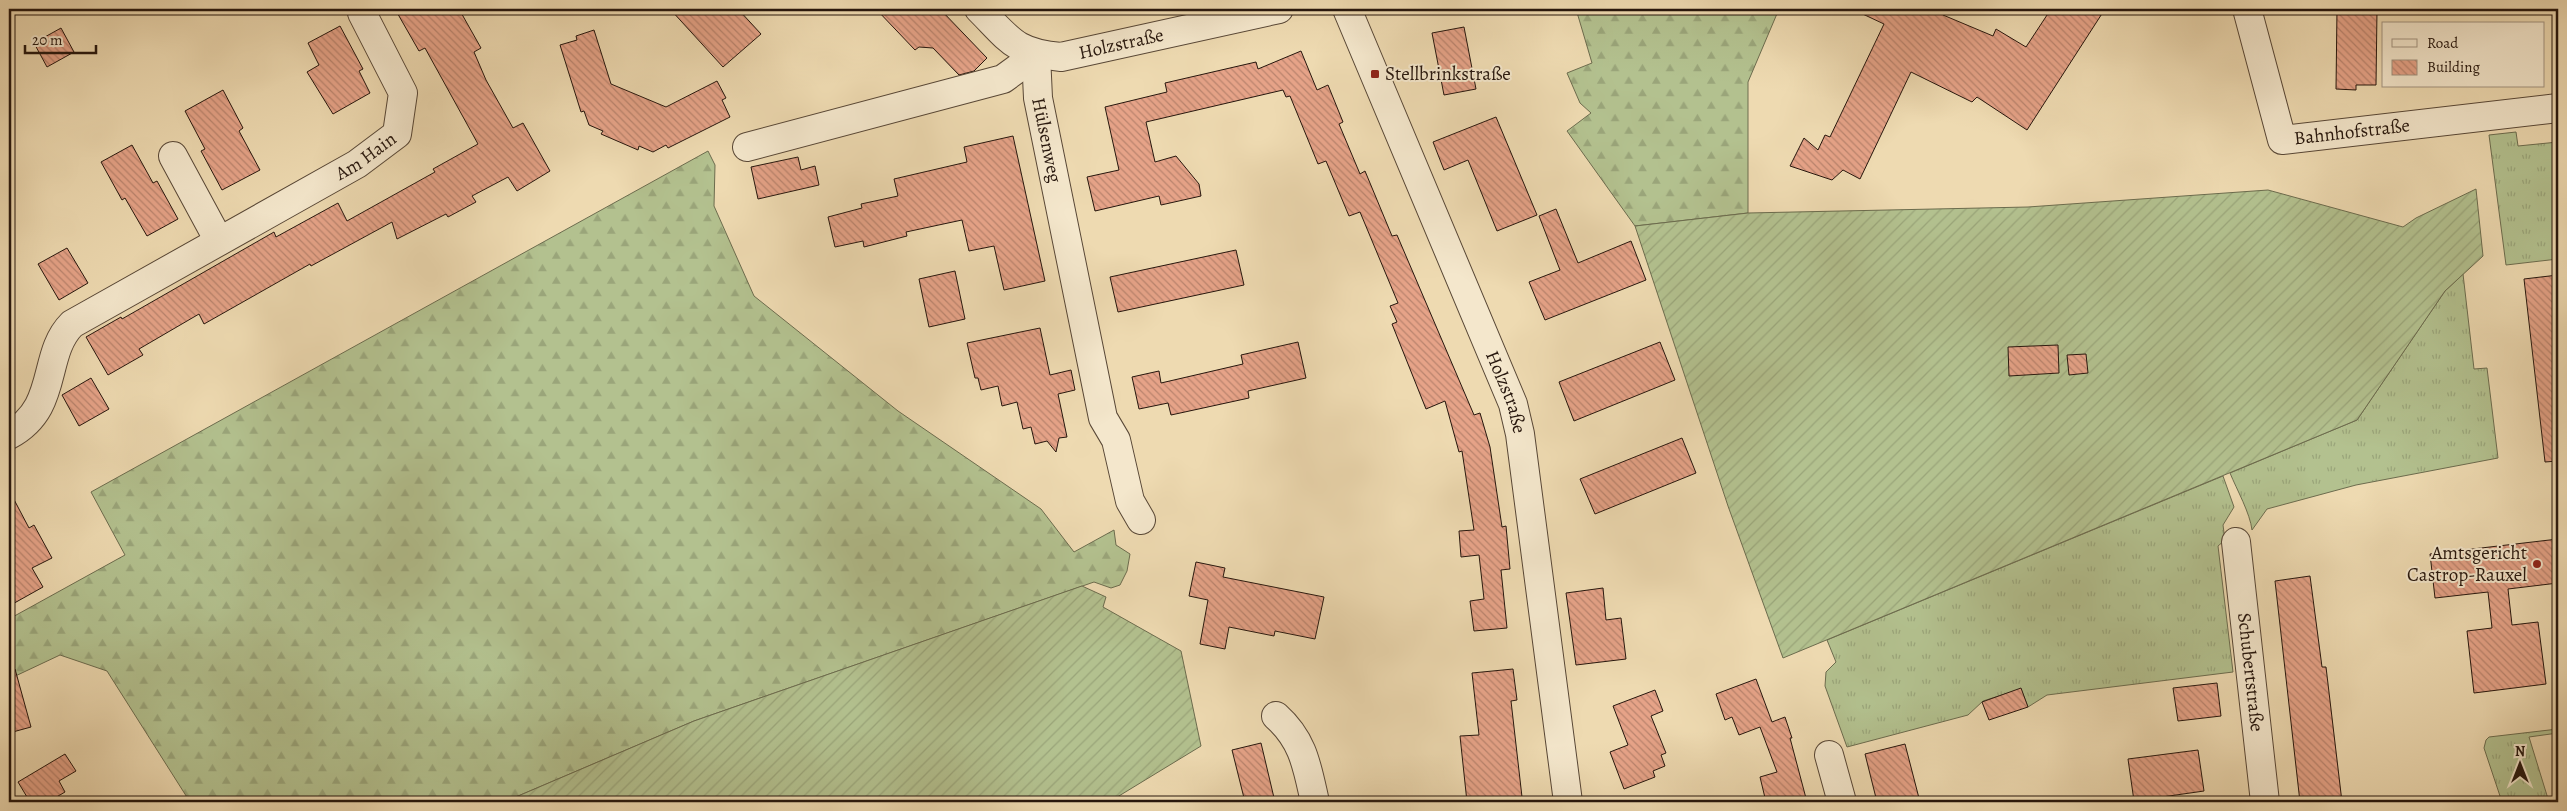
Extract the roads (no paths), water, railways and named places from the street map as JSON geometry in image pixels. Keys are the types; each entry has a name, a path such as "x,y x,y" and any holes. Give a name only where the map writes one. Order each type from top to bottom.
{"street":[{"name":"Holzstraße","path":"980,9 1015,45 1036,55 1061,57 1279,9"},
{"name":"Holzstraße","path":"1347,9 1513,404 1520,434 1568,802"},
{"name":"Bahnhofstraße","path":"2247,9 2282,140 2558,108"},
{"name":"Am Hain","path":"9,436 20,430 42,401 62,340 72,324 357,164 397,134 403,93 362,13"},
{"path":"747,147 1003,79 1036,55"},
{"name":"Hülsenweg","path":"1036,55 1038,98 1103,418 1116,440 1130,501 1141,520"},
{"path":"172,156 219,241"},
{"name":"Schubertstraße","path":"2236,542 2265,802"},
{"path":"1276,716 1291,730 1304,755 1315,802"},
{"path":"1829,755 1842,802"}],"place":[{"name":"Stellbrinkstraße","path":"1375,74"},
{"name":"Amtsgericht Castrop-Rauxel","path":"2537,564"}]}
